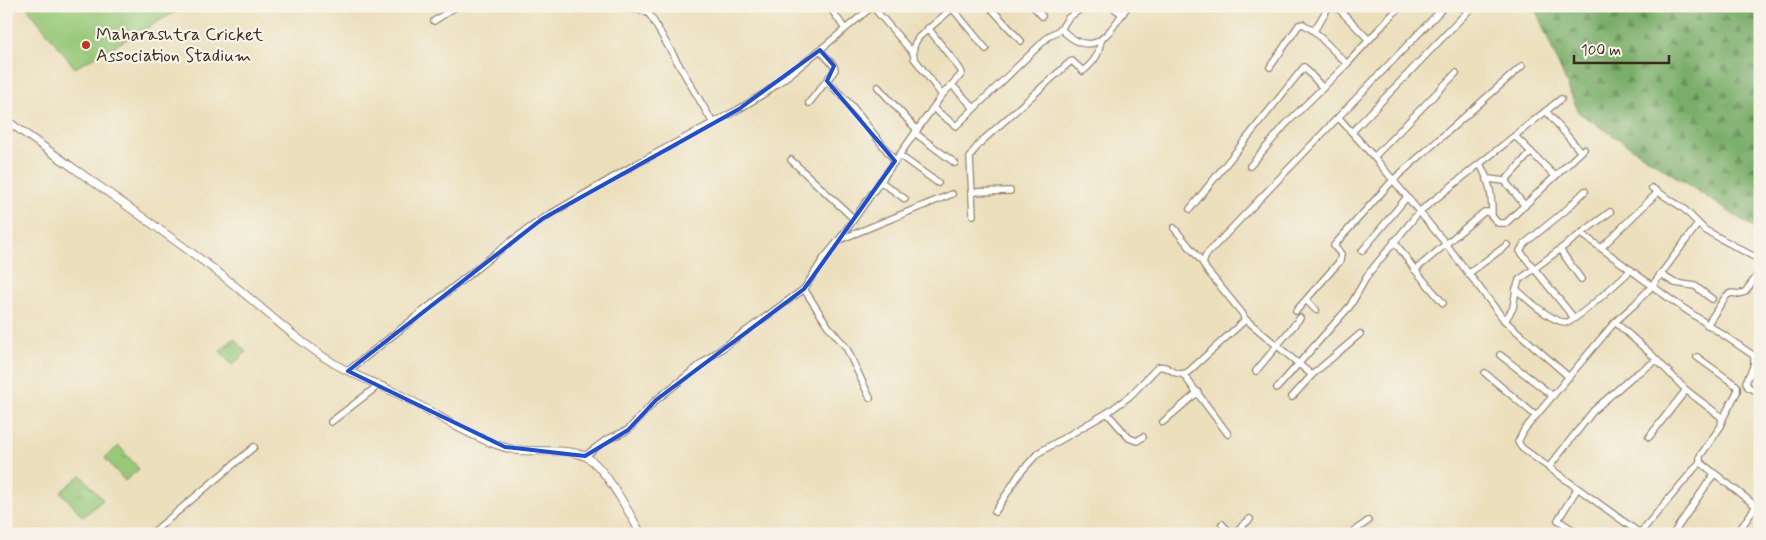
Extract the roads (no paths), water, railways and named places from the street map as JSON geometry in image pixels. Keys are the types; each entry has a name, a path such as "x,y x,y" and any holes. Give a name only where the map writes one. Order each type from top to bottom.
{"street":[{"path":"434,21 447,9 457,6"},
{"path":"626,6 632,9 645,10 650,15 713,122"},
{"path":"829,6 845,29"},
{"path":"348,371 510,242 542,220 636,164 765,93 872,6 912,52 914,58 942,96"},
{"path":"990,6 1021,41"},
{"path":"1033,6 1042,16"},
{"path":"933,108 956,126 1049,36 1061,29 1068,18 1085,6"},
{"path":"1111,6 1122,14"},
{"path":"973,215 970,158 976,148 1070,62 1072,61 1083,71 1097,56 1102,39 1128,6"},
{"path":"1314,31 1329,6"},
{"path":"1336,6 1369,40"},
{"path":"1250,166 1286,124 1347,64 1400,6"},
{"path":"1203,263 1206,255 1445,6"},
{"path":"1352,132 1474,6"},
{"path":"912,52 916,41 928,28 954,7 986,48"},
{"path":"1270,67 1299,25 1303,24 1314,31 1347,64"},
{"path":"585,456 606,440 628,430 656,400 713,355 804,289 824,258 839,240 916,131 962,73 928,28"},
{"path":"1061,29 1079,43 1096,43 1102,39"},
{"path":"809,103 834,70 834,66 820,50"},
{"path":"1296,311 1340,261 1341,254 1334,246 1393,180 1522,66"},
{"path":"1190,209 1304,67 1323,88"},
{"path":"1374,157 1456,73"},
{"path":"826,82 851,105 895,160"},
{"path":"952,85 974,108"},
{"path":"878,87 916,131 956,162"},
{"path":"1277,388 1350,306 1369,273 1419,212 1561,99"},
{"path":"1415,270 1484,212 1492,215 1498,223 1506,223 1582,150 1546,111"},
{"path":"1339,118 1446,244 1505,321 1569,377"},
{"path":"6,120 170,236 334,364 406,398 468,432 505,447 525,451 562,452 585,456 599,467 626,507 641,534"},
{"path":"1515,136 1555,176"},
{"path":"1505,181 1531,152"},
{"path":"899,155 938,183"},
{"path":"791,160 854,218"},
{"path":"1480,164 1488,179 1492,200 1492,215"},
{"path":"1488,179 1505,181 1524,206"},
{"path":"880,181 905,199"},
{"path":"1601,248 1655,190 1683,208 1705,230 1760,260"},
{"path":"971,192 1010,191"},
{"path":"1574,318 1522,254 1521,248 1566,210 1585,191"},
{"path":"839,240 952,194"},
{"path":"1362,251 1407,197"},
{"path":"1505,321 1513,308 1519,280 1561,251 1610,212"},
{"path":"1697,357 1737,386 1737,392 1722,420 1721,426 1700,456 1700,462 1640,534 1522,448 1518,442 1524,430 1615,322 1652,286 1698,224"},
{"path":"1174,228 1244,318 1312,375"},
{"path":"1582,234 1707,325 1753,355 1755,359"},
{"path":"1394,241 1415,270 1443,303"},
{"path":"1468,274 1507,245"},
{"path":"1561,251 1582,279"},
{"path":"1516,289 1541,311 1562,322 1568,322 1631,270"},
{"path":"1707,325 1726,296 1731,293 1739,294 1745,292 1760,272"},
{"path":"1660,274 1675,283 1695,286 1712,299"},
{"path":"804,289 828,326 846,347 870,398"},
{"path":"1306,300 1316,310"},
{"path":"995,512 1020,473 1038,453 1107,413 1130,396 1158,367 1162,366 1176,374 1183,374 1194,367 1243,322 1244,318"},
{"path":"1256,371 1300,318"},
{"path":"1615,322 1657,360 1686,390 1720,416 1722,420"},
{"path":"1292,397 1312,375 1360,334"},
{"path":"1760,353 1755,359 1746,382 1746,385 1760,393"},
{"path":"1500,355 1553,396"},
{"path":"1549,467 1594,410 1632,377 1657,360"},
{"path":"1485,373 1536,416"},
{"path":"1183,374 1228,434"},
{"path":"331,422 379,385"},
{"path":"1649,437 1686,390"},
{"path":"1163,422 1198,392"},
{"path":"1107,413 1129,438 1137,441 1143,437"},
{"path":"151,534 254,447"},
{"path":"1700,462 1758,507 1737,534"},
{"path":"1673,534 1714,474"},
{"path":"1577,489 1558,520 1579,534"},
{"path":"1222,524 1232,534 1250,520"},
{"path":"1350,534 1368,521"}],"place":[{"name":"Maharashtra Cricket Association Stadium","path":"86,45"}]}
